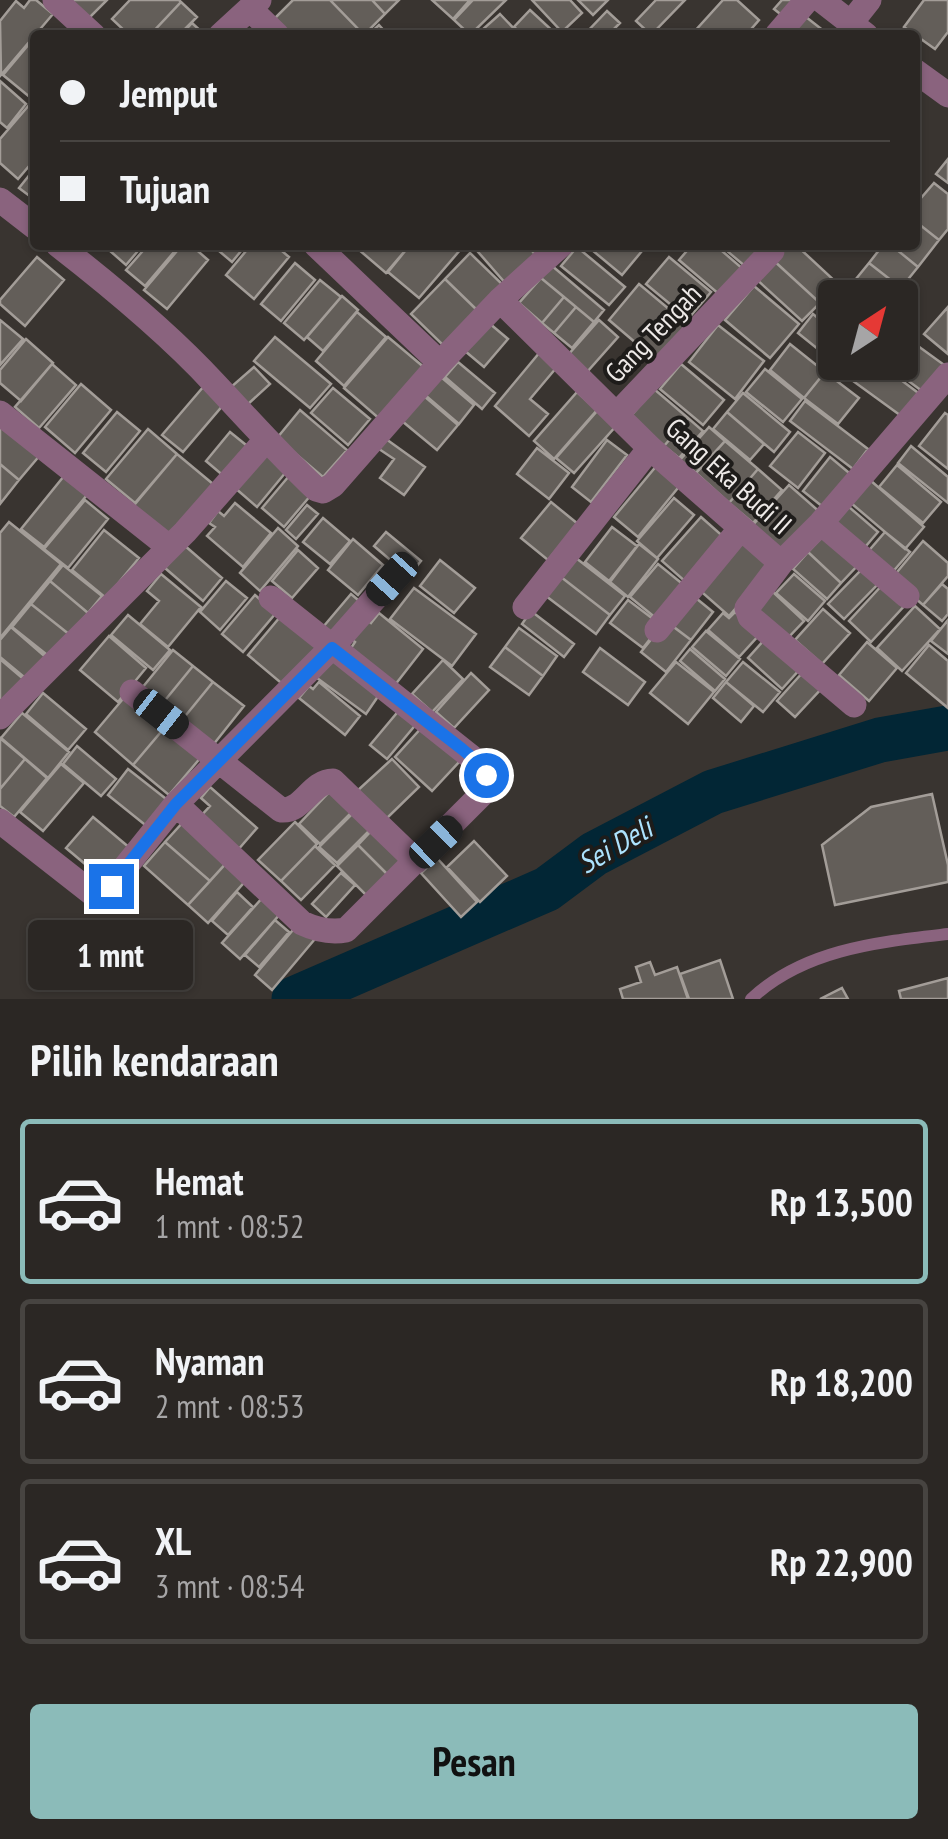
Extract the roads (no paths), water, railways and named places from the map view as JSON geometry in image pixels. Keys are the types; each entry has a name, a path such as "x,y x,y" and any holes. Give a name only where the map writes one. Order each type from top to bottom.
{"street":[{"path":"55,0 88,30"},
{"path":"781,30 808,0"},
{"path":"821,0 858,29 869,0"},
{"path":"226,30 254,4 273,30"},
{"path":"920,76 948,96"},
{"path":"0,200 30,223"},
{"path":"64,250 212,381 264,440 316,489 329,489 440,363 500,300 555,250"},
{"path":"321,250 440,363"},
{"name":"Gang Tengah","path":"618,413 772,251"},
{"name":"Gang Eka Budi II","path":"500,300 650,448 781,563 821,523 948,375"},
{"path":"0,413 168,547"},
{"path":"0,717 168,547 264,440"},
{"path":"525,607 650,448"},
{"path":"821,523 907,596"},
{"path":"656,630 741,528"},
{"path":"781,563 748,604 748,614 854,706"},
{"path":"0,821 94,894 111,886 176,804 332,648 392,579"},
{"path":"176,804 302,923 315,929 346,930 484,792 486,775 480,764 271,598"},
{"path":"132,692 280,810 292,810 322,782 333,782 416,861"}],"lane":[{"path":"751,999 786,974 856,946 948,934"}],"waterway":[{"name":"Sei Deli","path":"294,999 547,889 594,854 713,792 880,740 948,728"}]}
